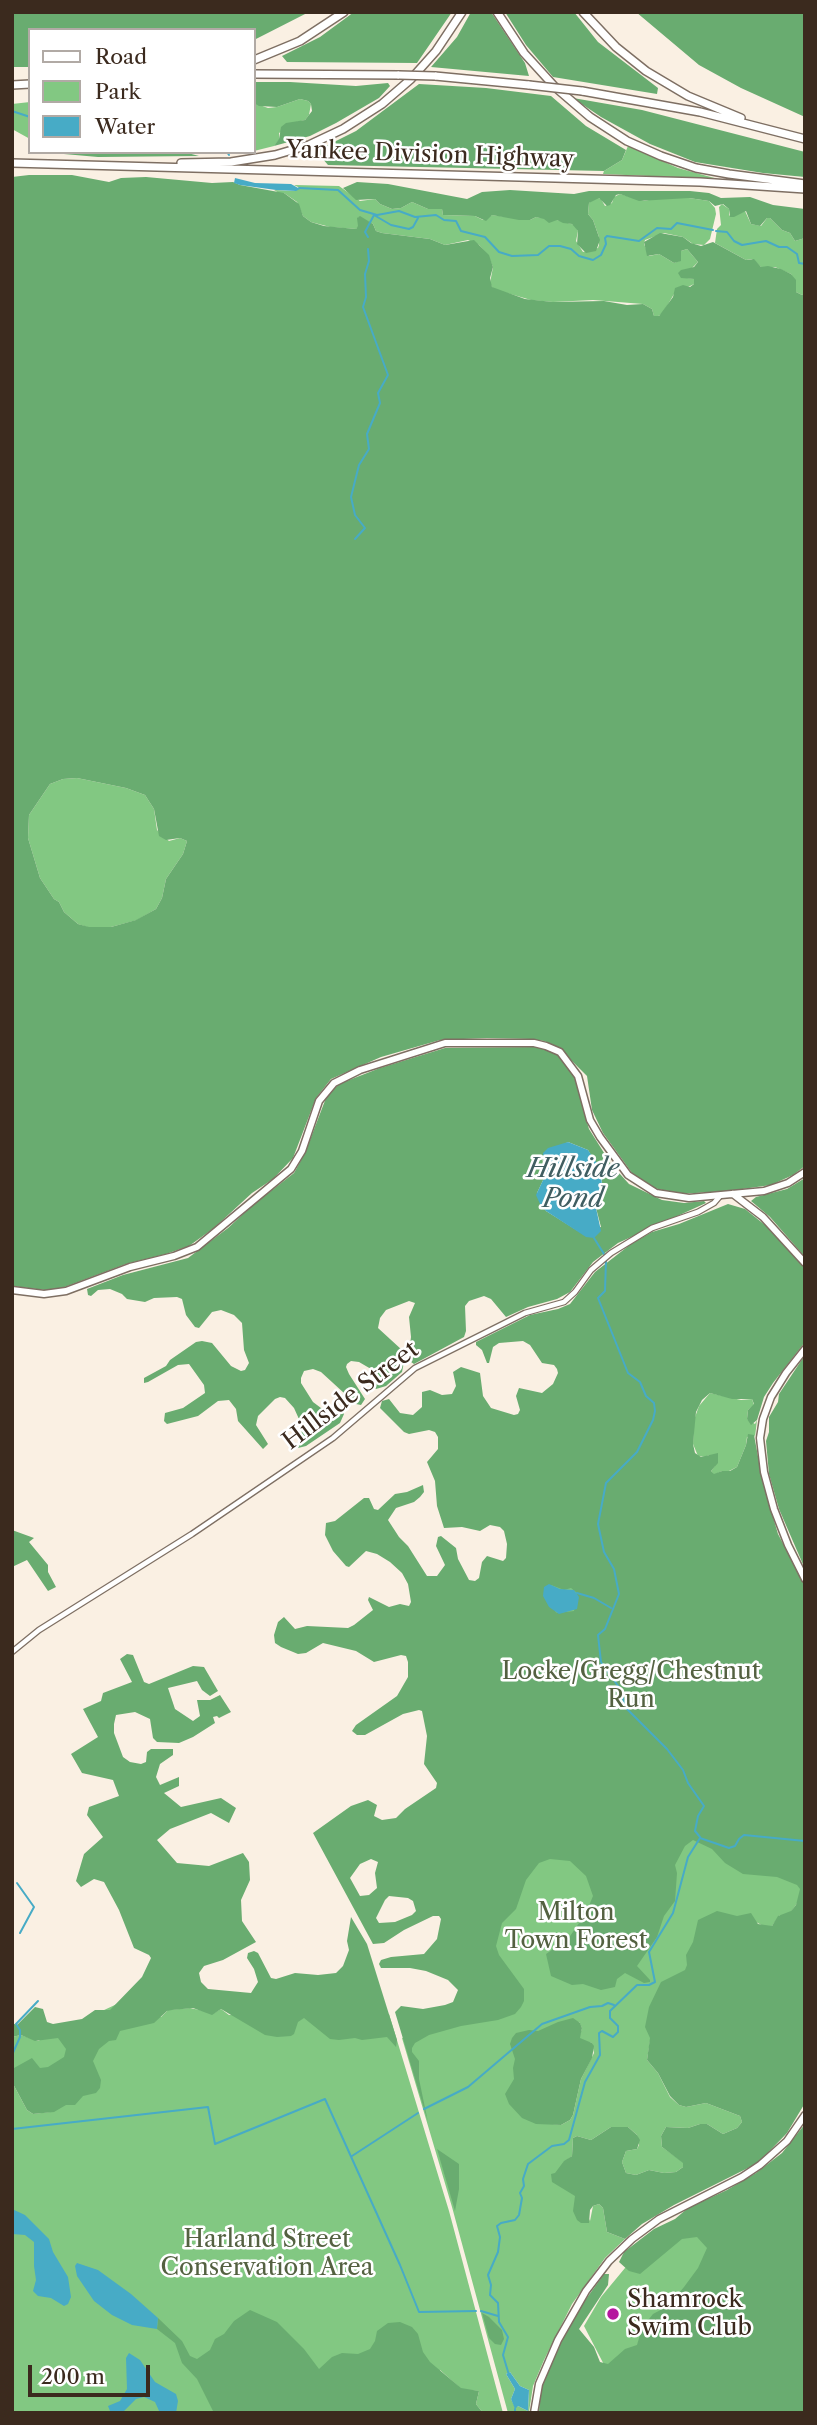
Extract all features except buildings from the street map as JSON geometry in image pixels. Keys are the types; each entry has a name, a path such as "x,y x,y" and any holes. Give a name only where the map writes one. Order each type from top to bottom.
{"highway":[{"path":"256,59 300,41 344,12"},
{"path":"146,167 260,158 302,147 337,132 400,90 436,51 462,12"},
{"path":"497,12 524,53 550,82 584,112 621,137 661,156 696,168 805,186"},
{"path":"583,12 622,52 658,79 688,96 754,124"},
{"path":"256,74 435,76 529,85 671,106 754,124 805,139"},
{"name":"Yankee Division Highway","path":"12,163 805,186"}],"main road":[{"path":"12,1290 47,1294 70,1290 130,1267 171,1257 197,1247 291,1169 301,1153 320,1099 335,1082 360,1070 445,1043 534,1043 555,1049 574,1069 581,1083 593,1126 631,1178 645,1188 667,1196 720,1196 777,1188 805,1172"},
{"path":"733,1194 764,1217 805,1263"},
{"path":"805,1349 773,1392 765,1411 760,1435 762,1459 772,1501 785,1539 805,1579"},
{"path":"534,2413 539,2384 558,2340 586,2291 612,2258 643,2230 667,2214 757,2168 787,2141 805,2115"}],"street":[{"name":"Hillside Street","path":"12,1652 39,1630 192,1534 333,1438 412,1370 525,1313 564,1302 578,1289 593,1268 617,1249 652,1228 695,1213 714,1203 720,1196"}],"green space":[{"path":"12,12 309,12 256,39 256,28 28,28 28,67 12,67"},
{"path":"354,12 452,12 417,63 287,62 282,56 320,37"},
{"path":"471,12 491,12 525,63 529,76 431,67 457,37"},
{"path":"505,12 574,12 598,42 658,88 657,94 553,77 526,45"},
{"path":"636,12 805,12 805,117 741,88 699,65"},
{"path":"256,82 356,86 388,83 390,86 379,98 336,123 310,136 274,146 279,139 281,127 286,123 305,120 312,111 311,104 300,99 277,107 256,104"},
{"path":"419,84 551,96 586,126 626,150 622,160 604,171 328,165 316,151 356,131"},
{"path":"573,98 642,110 805,152 805,177 695,162 650,144"},
{"path":"300,99 311,104 305,120 279,133 279,140 274,146 256,150 256,104 268,108"},
{"path":"28,102 28,138 12,129 12,104"},
{"path":"628,146 678,168 718,179 603,174 622,160"},
{"path":"64,154 199,156 98,157"},
{"path":"72,175 109,182 121,178 146,177 212,183 233,182 284,193 299,204 303,216 324,226 356,229 357,218 360,216 382,233 430,239 445,245 474,240 489,255 493,267 490,278 492,287 525,299 643,304 652,309 654,316 659,316 673,297 675,288 683,285 690,287 694,284 694,279 681,278 678,273 694,267 698,262 687,249 681,251 681,261 674,263 659,254 647,256 644,242 660,233 683,237 701,246 713,242 746,260 754,259 761,267 781,269 796,280 796,292 805,294 805,1166 771,1185 679,1194 654,1188 632,1173 603,1133 592,1110 587,1076 560,1049 544,1041 530,1039 440,1040 381,1057 331,1079 316,1098 293,1158 273,1179 252,1193 214,1228 189,1246 126,1264 62,1288 45,1290 12,1286 12,177","holes":["77,778 126,788 145,795 154,809 159,836 166,840 180,838 187,841 183,854 166,879 162,898 156,909 136,920 111,927 78,924 64,912 40,878 28,838 29,815 50,784 63,779"]},
{"path":"357,182 388,184 467,199 482,192 510,190 574,194 589,191 690,191 709,193 721,198 750,197 773,205 805,209 805,238 795,241 790,233 782,230 770,218 760,226 751,224 746,211 730,217 729,209 723,204 715,206 709,201 689,198 639,201 620,194 607,206 599,198 589,203 588,214 600,240 596,251 586,253 577,244 578,231 572,224 557,220 549,223 536,217 519,220 492,215 486,221 475,216 443,215 442,209 428,209 412,202 392,209 375,199 356,200 343,188"},
{"path":"294,185 339,186 360,201 375,199 392,209 412,202 428,209 442,209 443,215 475,216 483,220 492,215 557,220 575,225 578,231 576,241 583,252 598,248 599,245 593,220 588,214 589,203 596,197 601,199 605,206 620,194 644,201 689,198 709,201 716,214 710,239 704,245 693,244 683,237 664,233 645,240 649,256 659,254 674,263 681,260 681,251 687,249 698,262 687,278 694,279 694,284 674,294 663,313 657,317 652,309 643,304 593,300 531,300 493,289 490,283 493,267 488,255 479,245 468,240 445,245 430,239 382,233 376,231 373,224 358,217 356,229 311,222 303,216 297,202 274,190 294,191 300,188"},
{"path":"722,204 729,209 731,217 745,211 751,224 761,226 770,218 782,230 790,233 795,241 805,238 805,294 796,292 796,283 791,274 775,267 761,267 752,259 746,260 715,243 717,229 721,225 719,207"},
{"path":"77,778 126,788 145,795 154,809 157,830 169,841 180,838 187,841 183,854 166,879 162,898 156,909 137,920 111,927 87,927 78,924 64,912 40,878 28,838 29,815 50,784"},
{"path":"536,1047 562,1057 574,1076 589,1129 611,1164 629,1184 662,1200 706,1203 618,1243 593,1262 570,1292 557,1299 528,1307 506,1317 491,1299 484,1296 469,1301 465,1306 464,1337 414,1364 408,1360 411,1337 409,1317 415,1303 409,1301 386,1310 380,1318 378,1328 402,1350 405,1357 402,1372 386,1386 376,1389 373,1387 371,1369 359,1362 351,1361 347,1364 349,1374 365,1399 361,1405 356,1404 321,1372 313,1369 304,1371 301,1383 313,1402 321,1408 342,1410 344,1414 340,1423 306,1446 298,1448 303,1428 294,1408 285,1398 280,1397 258,1416 256,1425 268,1444 263,1449 238,1421 236,1409 229,1400 218,1401 198,1416 167,1424 164,1421 165,1413 183,1408 205,1393 204,1385 189,1364 178,1365 148,1382 144,1383 144,1378 166,1366 170,1360 196,1342 202,1341 212,1343 231,1366 245,1370 249,1363 244,1350 242,1323 234,1315 221,1310 212,1312 199,1328 195,1327 186,1315 182,1299 177,1297 154,1298 145,1302 127,1299 110,1289 98,1290 91,1296 88,1295 87,1289 123,1275 188,1258 294,1173 305,1153 326,1098 339,1084 445,1048","holes":["568,1142 588,1150 602,1175 602,1187 596,1208 601,1227 578,1231 546,1211 537,1193 545,1176 542,1157"]},
{"path":"805,1178 805,1257 770,1217 751,1201 756,1197 787,1189"},
{"name":"Locke/Gregg/Chestnut Run","path":"728,1204 745,1209 765,1225 805,1268 805,1342 764,1397 757,1420 751,1425 747,1419 748,1410 754,1404 752,1399 732,1399 710,1393 702,1400 696,1412 693,1444 695,1453 701,1457 718,1453 718,1463 711,1471 714,1474 737,1467 748,1434 754,1435 763,1483 778,1534 805,1586 805,2103 787,2133 758,2163 674,2205 642,2224 625,2239 607,2232 603,2208 599,2204 590,2210 589,2223 577,2220 573,2211 575,2196 552,2182 551,2174 572,2156 573,2138 577,2136 591,2140 611,2127 628,2127 640,2140 637,2149 626,2151 622,2162 626,2173 636,2175 649,2170 676,2172 683,2167 683,2163 662,2147 661,2136 666,2127 688,2128 707,2124 723,2134 737,2128 742,2122 740,2116 706,2103 686,2107 679,2105 670,2096 658,2073 647,2060 650,2038 645,2027 649,2007 661,1982 685,1970 686,1955 693,1942 698,1920 717,1911 737,1916 751,1913 758,1924 772,1926 778,1916 791,1911 796,1905 800,1889 797,1885 777,1877 743,1874 725,1863 712,1849 693,1840 685,1846 675,1865 675,1901 664,1916 657,1937 637,1966 650,1982 644,1983 625,1973 617,1979 615,1987 601,1990 583,1984 572,1985 551,1976 546,1954 568,1939 586,1913 593,1896 586,1876 570,1861 550,1859 539,1863 526,1880 516,1909 502,1923 496,1946 499,1955 524,1989 521,2007 515,2014 498,2020 429,2035 415,2043 412,2048 419,2061 419,2079 428,2122 395,2012 401,2006 423,2009 445,2005 453,2002 458,1990 448,1980 426,1971 381,1968 379,1964 381,1960 391,1957 424,1954 437,1939 441,1919 439,1916 433,1916 384,1943 373,1944 313,1833 351,1806 368,1800 377,1805 374,1816 382,1820 396,1818 436,1788 437,1783 424,1764 427,1736 422,1711 403,1714 365,1735 357,1735 352,1731 356,1725 397,1696 408,1677 408,1662 406,1656 401,1655 374,1662 356,1651 323,1643 306,1653 298,1654 275,1643 274,1635 278,1622 284,1617 295,1629 307,1626 348,1628 373,1610 369,1597 389,1607 400,1604 409,1606 411,1602 408,1584 402,1573 390,1562 366,1551 349,1567 346,1566 333,1551 325,1535 326,1523 335,1521 364,1498 369,1498 374,1509 378,1510 395,1494 423,1485 424,1492 420,1497 396,1508 388,1520 427,1576 437,1576 445,1565 436,1546 438,1537 441,1536 456,1548 458,1559 469,1580 475,1581 479,1578 482,1562 487,1556 503,1561 506,1558 507,1544 504,1531 500,1527 490,1525 480,1531 462,1527 444,1528 437,1506 435,1481 427,1462 438,1449 438,1437 435,1432 429,1430 409,1434 404,1432 380,1408 382,1401 389,1399 400,1413 413,1415 422,1407 422,1392 430,1390 442,1395 452,1394 456,1386 453,1372 461,1367 480,1373 483,1396 491,1408 518,1414 520,1410 516,1396 519,1388 542,1393 553,1384 557,1369 554,1365 542,1363 530,1345 523,1341 499,1343 493,1347 487,1363 476,1342 530,1315 570,1304 595,1272 631,1244 652,1232","holes":["551,1585 564,1590 571,1588 577,1593 574,1611 555,1611","371,1859 378,1862 375,1873 377,1888 369,1895 360,1896 350,1878 360,1864","389,1896 408,1898 413,1901 416,1911 395,1922 379,1923 376,1918"]},
{"path":"555,1310 609,1386 675,1443 679,1472 686,1491 805,1723 805,1887 783,1922 780,1915 772,1926 765,1927 756,1922 733,1941 650,2041 647,2060 658,2073 670,2097 686,2107 706,2103 740,2116 742,2122 737,2128 723,2134 707,2124 688,2128 666,2127 661,2136 662,2147 683,2162 683,2167 676,2172 649,2170 636,2175 626,2173 622,2162 626,2151 637,2149 639,2145 637,2135 628,2127 611,2127 591,2140 577,2136 573,2138 572,2156 563,2163 590,2221 593,2206 599,2204 603,2208 607,2232 625,2239 605,2258 572,2304 533,2386 529,2412 508,2413 452,2207 402,2038 523,2001 410,1828 517,1765 439,1628 538,1577 497,1487 492,1431 576,1393 556,1354 562,1342 541,1333 530,1317","holes":["579,2022 582,2028 579,2038 592,2043 594,2053 581,2079 573,2115 561,2125 544,2123 528,2089 538,2045","510,2372 520,2386 529,2390 528,2411 515,2407 511,2399 515,2389 506,2374"]},
{"path":"805,1355 805,1569 779,1509 769,1474 766,1441 769,1417 778,1402 779,1394"},
{"path":"710,1393 741,1400 752,1399 754,1405 748,1410 747,1419 755,1424 757,1420 755,1437 747,1437 737,1467 714,1475 711,1471 715,1466 709,1455 698,1456 693,1444 694,1420 699,1406"},
{"path":"12,1530 34,1538 29,1542 48,1565 48,1572 56,1587 48,1591 27,1560 12,1567"},
{"path":"127,1654 133,1655 144,1682 149,1684 193,1666 204,1667 218,1691 210,1696 202,1690 197,1681 168,1688 175,1709 193,1721 200,1716 197,1700 210,1700 220,1695 231,1712 219,1718 213,1717 215,1723 179,1743 157,1742 153,1738 150,1719 135,1712 116,1715 114,1724 114,1733 123,1757 130,1762 146,1762 147,1752 151,1749 173,1749 173,1755 160,1764 156,1777 160,1785 179,1777 179,1786 164,1793 181,1807 221,1798 236,1808 229,1823 211,1813 170,1829 157,1840 177,1863 209,1866 243,1853 249,1862 250,1880 241,1900 242,1921 256,1942 223,1960 204,1966 199,1973 201,1982 208,1989 251,1993 258,1982 247,1958 248,1953 254,1951 258,1953 271,1978 295,1973 336,1973 343,1966 349,1950 347,1941 351,1917 367,1944 397,2040 396,2047 387,2037 362,2040 330,2039 304,2018 298,2022 294,2034 277,2037 265,2035 221,2009 212,2015 193,2008 172,2010 167,2011 154,2023 120,2031 116,2040 109,2041 99,2049 93,2061 101,2080 96,2093 83,2096 75,2105 66,2105 54,2112 33,2114 27,2110 12,2082 14,2068 32,2058 40,2068 48,2067 64,2057 66,2049 58,2038 35,2041 21,2035 12,2037 12,2023 17,2025 35,2007 43,2009 47,2022 53,2024 82,2019 95,2010 110,2010 142,1977 151,1958 134,1948 104,1882 94,1879 81,1887 76,1881 84,1854 103,1837 87,1815 89,1807 119,1796 113,1780 82,1773 71,1754 98,1737 83,1709 101,1701 103,1693 132,1682 120,1659"},
{"name":"Harland Street Conservation Area","path":"134,1996 161,2017 168,2010 190,2008 214,2013 221,2009 229,2015 286,2011 389,2014 449,2211 503,2413 483,2413 476,2404 479,2391 467,2390 461,2393 458,2386 440,2370 427,2413 12,2413 12,2082 27,2110 33,2114 50,2112 14,2068 12,2071 12,2037 21,2035 38,2041"},
{"path":"573,2018 582,2028 580,2038 594,2046 592,2058 581,2079 573,2115 561,2125 536,2124 522,2118 509,2104 505,2094 514,2079 515,2059 510,2044 512,2038 516,2033 538,2031"},
{"path":"805,2124 805,2413 539,2413 540,2391 556,2352 581,2306 604,2274 609,2274 608,2285 579,2329 594,2347 600,2362 608,2364 625,2349 637,2345 642,2328 653,2314 668,2306 684,2287 698,2268 707,2248 697,2237 682,2239 640,2274 629,2271 619,2262 624,2252 688,2208 756,2173 782,2153"},
{"path":"437,2149 459,2164 459,2189 455,2211"},
{"path":"694,2217 805,2413 629,2413 584,2326 601,2297 640,2252"},
{"path":"250,2310 277,2322 304,2349 319,2369 332,2357 342,2353 358,2354 370,2349 377,2331 388,2323 400,2322 412,2327 418,2334 423,2352 430,2362 461,2388 479,2391 476,2404 483,2413 214,2413 197,2379 182,2363 175,2343 157,2329 158,2318 182,2341 190,2356 197,2359 210,2350 215,2339 224,2334 234,2321"},
{"path":"482,2313 502,2330 504,2339 501,2345 495,2344 489,2338"}],"water":[{"path":"235,178 255,183 291,184 300,189 276,190 240,185 234,183"},
{"name":"Hillside Pond","path":"568,1142 588,1150 601,1169 602,1187 596,1208 601,1231 594,1238 586,1237 546,1211 536,1195 545,1176 543,1153 548,1148"},
{"path":"549,1584 560,1589 574,1590 579,1597 577,1609 559,1614 549,1607 543,1596 544,1587"},
{"path":"12,2209 25,2215 49,2239 53,2252 68,2277 71,2297 68,2304 64,2306 51,2298 38,2296 33,2291 36,2280 34,2242 25,2235 12,2234"},
{"path":"77,2263 98,2270 131,2294 158,2318 157,2329 132,2325 112,2315 94,2301 77,2276"},
{"path":"129,2353 140,2360 155,2382 176,2394 176,2413 160,2413 155,2402 144,2397 136,2399 124,2411 110,2411 108,2406 120,2401 127,2389 126,2358"},
{"path":"510,2372 520,2386 529,2390 528,2411 518,2406 515,2409 511,2399 515,2389 506,2374"}],"waterway":[{"path":"12,111 28,116"},
{"path":"299,188 338,190 360,210 377,215 399,211 415,217 436,215 444,220 456,221 461,231 485,237 499,252 512,256 538,255 549,246 560,246 593,260 601,255 607,236 639,241 657,228 671,229 677,223 713,230"},
{"path":"368,237 365,232 374,215 391,225 409,229 418,218"},
{"path":"716,231 727,232 734,241 742,245 766,241 779,247 787,247 797,254 799,263 805,264"},
{"path":"355,539 365,528 355,515 351,497 359,465 369,449 367,434 380,403 378,393 388,375 363,307 366,297 368,249"},
{"path":"594,1238 604,1254"},
{"path":"606,1260 605,1291 598,1298 628,1373 640,1382 646,1396 654,1403 655,1411 637,1452 606,1483 598,1524 604,1552 614,1569 619,1594 605,1629 598,1635 601,1662 621,1690 625,1707 667,1749 704,1806 698,1816 695,1831 700,1837"},
{"path":"577,1593 594,1598 611,1608"},
{"path":"700,1838 729,1848 735,1846 744,1835 805,1841"},
{"path":"509,2375 503,2355 508,2337 499,2322 498,2303 490,2295 488,2275 498,2252 500,2237 497,2226 515,2220 519,2215 522,2198 520,2193 528,2164 552,2146 564,2144 569,2140 585,2082 600,2055 599,2033 602,2031 613,2037 618,2032 618,2026 610,2018 610,2011 637,1985 655,1982 649,1952 673,1913 688,1857 700,1838"},
{"path":"17,1883 34,1907 20,1933"},
{"path":"12,2055 20,2037 16,2024 38,2001"},
{"path":"424,2109 468,2087 542,2024 590,2007 608,2003 614,2005"},
{"path":"12,2129 208,2107 215,2144 325,2099 419,2312 476,2311"},
{"path":"352,2156 418,2113"},
{"path":"481,2311 498,2316"}],"place":[{"name":"Shamrock Swim Club","path":"613,2314"}],"park label":[{"name":"Milton Town Forest","path":"576,1927"}]}
